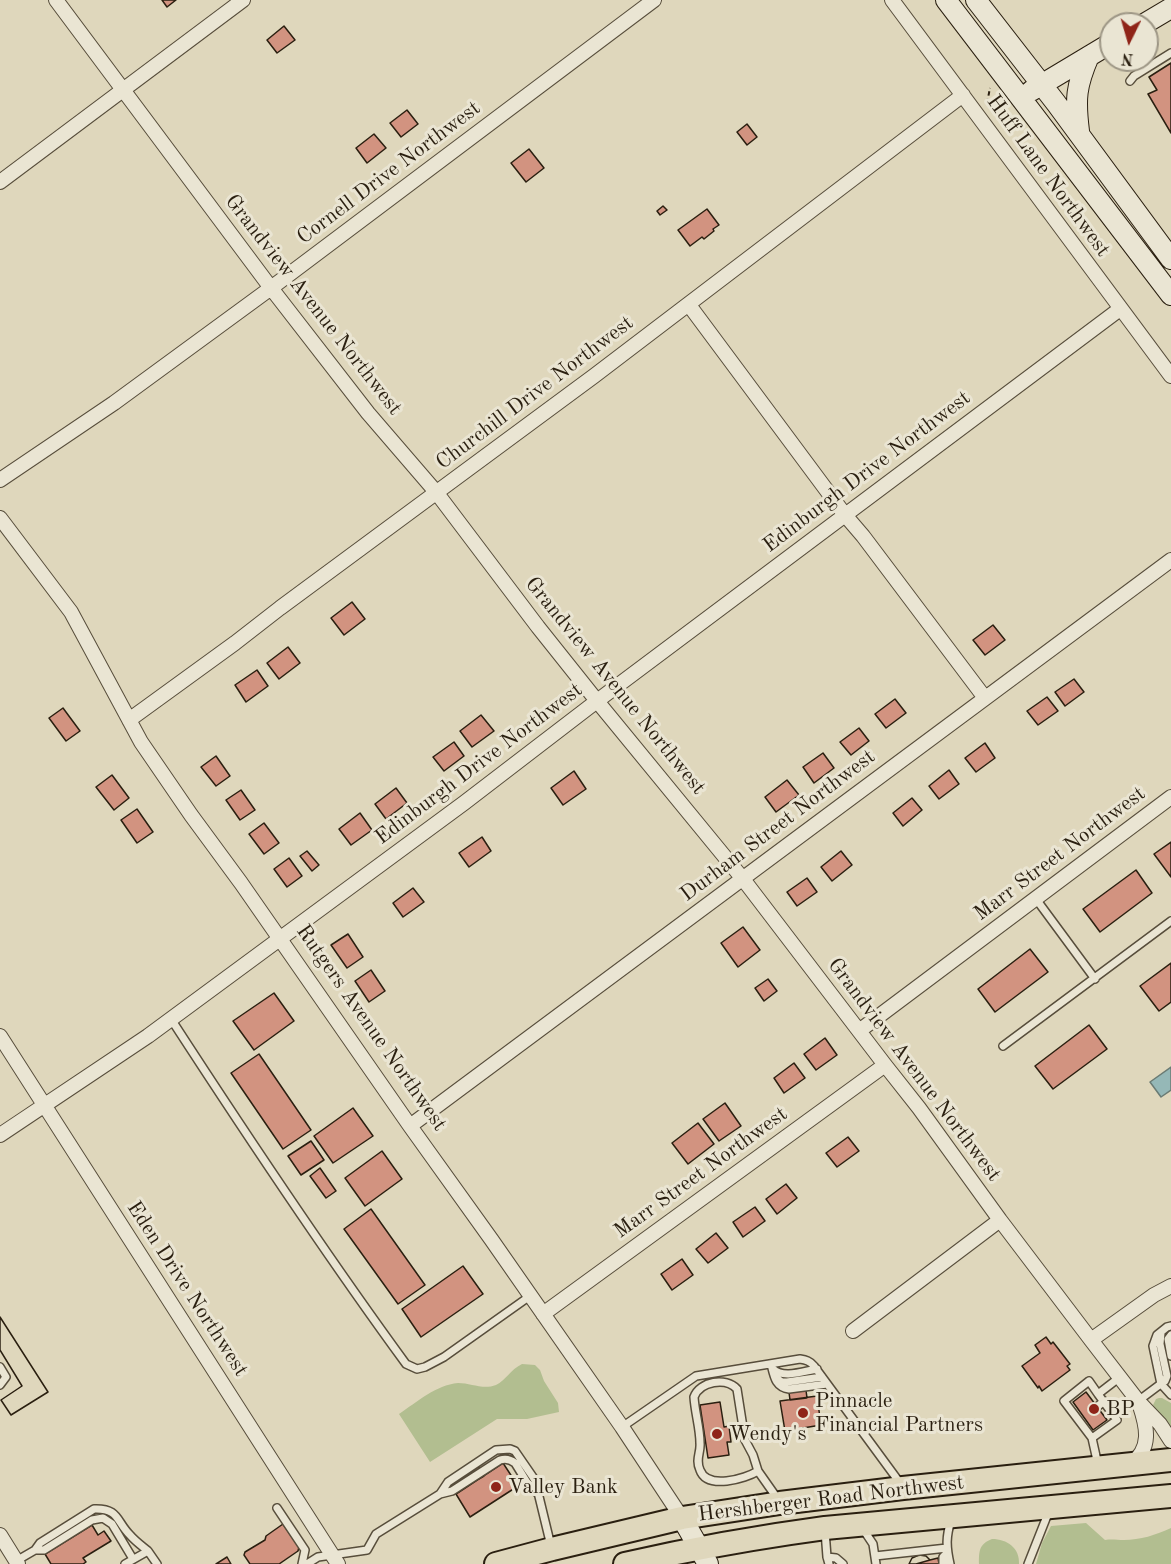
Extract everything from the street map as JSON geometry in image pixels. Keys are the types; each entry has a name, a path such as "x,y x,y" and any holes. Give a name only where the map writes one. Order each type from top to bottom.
{"main road":[{"path":"946,0 1171,295"},
{"path":"976,0 1080,134 1171,259"},
{"path":"1020,97 1099,50"},
{"path":"1080,134 1076,109 1077,91 1089,56"},
{"name":"Hershberger Road Northwest","path":"496,1564 682,1518 903,1488 1171,1460"},
{"name":"Hershberger Road Northwest","path":"625,1564 703,1556 786,1534 825,1528 1171,1496"},
{"name":"Rutgers Avenue Northwest","path":"682,1518 703,1556"}],"street":[{"name":"Grandview Avenue Northwest","path":"56,0 271,288 368,413 436,492 597,701 743,879 919,1108 1091,1340 1138,1401 1160,1424 1171,1441"},
{"path":"0,182 243,0"},
{"name":"Cornell Drive Northwest","path":"0,480 114,403 271,288 654,0"},
{"name":"Huff Lane Northwest","path":"892,0 1171,376"},
{"name":"Churchill Drive Northwest","path":"129,720 689,305 963,95"},
{"path":"689,305 845,515 986,698"},
{"name":"Edinburgh Drive Northwest","path":"0,1135 171,1019 464,804 597,701 1120,309"},
{"name":"Rutgers Avenue Northwest","path":"0,518 71,612 141,742 190,815 491,1239 622,1427 682,1518"},
{"name":"Durham Street Northwest","path":"410,1126 1171,560"},
{"name":"Marr Street Northwest","path":"859,1031 1171,796"},
{"name":"Eden Drive Northwest","path":"0,1036 336,1560"},
{"name":"Marr Street Northwest","path":"543,1314 885,1065"},
{"path":"853,1331 1000,1220"},
{"path":"1091,1340 1154,1295 1171,1286"},
{"name":"Grandview Avenue Northwest","path":"1131,1464 1143,1450 1146,1438 1146,1426 1138,1401"},
{"path":"0,1535 17,1563"}],"lane":[{"path":"1130,81 1134,76 1171,53"},
{"path":"1036,898 1095,979"},
{"path":"1004,1046 1171,921"},
{"path":"171,1019 355,1295 406,1364 417,1369 425,1368 530,1296"},
{"path":"1171,1326 1161,1330 1154,1340 1171,1395"},
{"path":"1171,1335 1168,1339 1171,1356"},
{"path":"622,1427 696,1376 772,1369 800,1359 806,1360 817,1369 903,1488"},
{"path":"0,1367 6,1377 0,1385"},
{"path":"772,1369 784,1374 817,1369"},
{"path":"772,1369 775,1381 784,1388 789,1389 825,1380"},
{"path":"1098,1394 1120,1377"},
{"path":"1092,1438 1117,1420 1089,1381 1064,1401 1081,1419 1092,1438 1099,1467"},
{"path":"758,1471 748,1477 717,1482 703,1476 699,1470 697,1458 701,1445 694,1397 700,1387 723,1382 737,1389 745,1440 758,1471 780,1503"},
{"path":"1138,1401 1166,1382"},
{"path":"1096,1407 1104,1401"},
{"path":"307,1564 318,1557 336,1560 367,1550 376,1533 440,1494 448,1482 496,1450 503,1449 510,1449 519,1455 535,1480 552,1549"},
{"path":"1028,1564 1050,1507"},
{"path":"277,1508 305,1551 302,1564"},
{"path":"17,1563 35,1550 40,1543 86,1513 94,1509 103,1509 117,1516 129,1534 148,1551 157,1564"},
{"path":"950,1564 946,1536 952,1516"},
{"path":"35,1550 44,1550 92,1520 103,1518 112,1524 134,1559"},
{"path":"860,1525 873,1544 875,1560 947,1550"},
{"path":"825,1528 829,1562 836,1558 843,1564"},
{"path":"943,1564 947,1550"},
{"path":"126,1564 148,1551"}],"green space":[{"path":"522,1364 535,1365 540,1370 558,1403 559,1412 527,1419 497,1419 430,1462 399,1414 427,1395 450,1384 463,1383 486,1387 496,1385"},
{"path":"1159,1398 1171,1403 1171,1431 1153,1405"},
{"path":"1086,1523 1105,1540 1142,1538 1171,1528 1171,1564 1036,1564 1042,1543 1051,1526"},
{"path":"992,1539 1012,1546 1019,1558 1019,1564 979,1564 979,1555 984,1543"}],"water":[{"path":"1171,1067 1171,1090 1161,1097 1150,1082"}],"building":[{"path":"162,0 176,0 167,7"},
{"path":"284,26 295,40 277,53 267,40"},
{"path":"1171,63 1171,133 1148,94 1157,90 1149,77"},
{"path":"407,110 418,124 401,137 390,123"},
{"path":"747,124 757,137 747,145 737,132"},
{"path":"374,134 386,148 367,163 356,148"},
{"path":"529,149 544,168 526,182 511,163"},
{"path":"663,206 667,210 660,215 657,211"},
{"path":"707,209 719,225 704,239 702,237 690,246 678,230"},
{"path":"352,602 365,619 344,635 331,618"},
{"path":"993,625 1005,640 985,655 973,640"},
{"path":"288,647 300,663 279,679 267,663"},
{"path":"257,670 268,686 246,702 235,685"},
{"path":"1074,679 1084,692 1065,706 1055,692"},
{"path":"1047,697 1058,711 1038,725 1027,711"},
{"path":"895,699 906,713 886,728 875,714"},
{"path":"63,708 80,731 66,741 49,718"},
{"path":"481,715 494,731 472,747 460,731"},
{"path":"859,728 869,741 851,755 840,742"},
{"path":"454,742 464,756 444,771 433,757"},
{"path":"985,743 995,758 976,772 965,758"},
{"path":"823,753 834,768 814,783 803,767"},
{"path":"216,756 230,776 216,786 201,767"},
{"path":"949,770 959,784 939,799 929,786"},
{"path":"574,771 586,789 563,805 551,788"},
{"path":"112,775 129,798 114,810 96,787"},
{"path":"787,780 799,795 776,812 765,797"},
{"path":"396,788 407,803 386,819 375,804"},
{"path":"241,790 255,810 240,820 226,800"},
{"path":"912,798 922,810 903,826 893,813"},
{"path":"137,809 153,832 137,843 121,820"},
{"path":"360,813 372,830 351,845 339,829"},
{"path":"264,823 279,843 264,854 249,834"},
{"path":"482,837 491,851 469,867 459,853"},
{"path":"1171,842 1171,877 1154,854"},
{"path":"307,851 319,865 312,871 300,856"},
{"path":"841,851 852,865 832,881 821,867"},
{"path":"289,858 302,876 287,887 274,869"},
{"path":"1136,870 1152,893 1100,932 1083,909"},
{"path":"807,878 817,892 797,906 787,892"},
{"path":"413,888 424,902 403,917 393,903"},
{"path":"743,927 760,950 738,967 721,943"},
{"path":"348,934 363,957 347,968 331,945"},
{"path":"1030,949 1048,972 995,1012 978,989"},
{"path":"1171,963 1171,1002 1159,1011 1140,986"},
{"path":"371,970 385,991 369,1002 355,981"},
{"path":"768,979 777,991 764,1001 755,988"},
{"path":"274,993 294,1021 254,1050 233,1021"},
{"path":"1089,1025 1107,1049 1053,1089 1035,1066"},
{"path":"825,1038 837,1055 816,1070 804,1054"},
{"path":"259,1054 311,1130 283,1149 231,1073"},
{"path":"794,1063 805,1078 784,1093 774,1078"},
{"path":"725,1103 741,1126 719,1141 703,1119"},
{"path":"353,1108 373,1136 333,1163 314,1136"},
{"path":"698,1123 714,1144 688,1164 672,1143"},
{"path":"848,1137 859,1151 837,1167 826,1153"},
{"path":"311,1141 324,1160 301,1175 288,1156"},
{"path":"382,1151 402,1179 365,1206 345,1178"},
{"path":"320,1168 336,1191 326,1198 310,1176"},
{"path":"786,1184 797,1198 777,1214 766,1199"},
{"path":"755,1207 765,1221 743,1237 733,1222"},
{"path":"371,1209 425,1285 398,1304 344,1229"},
{"path":"716,1233 728,1248 708,1263 696,1249"},
{"path":"682,1259 693,1275 672,1290 661,1274"},
{"path":"463,1266 483,1294 421,1337 402,1309"},
{"path":"0,1317 48,1392 11,1415 1,1400 22,1386 0,1350"},
{"path":"0,1317 48,1392 11,1415 1,1400 22,1386 0,1350"},
{"path":"1046,1337 1051,1344 1053,1342 1070,1364 1067,1366 1070,1370 1042,1391 1022,1366 1040,1353 1035,1345"},
{"path":"804,1375 807,1398 790,1400 787,1377"},
{"path":"1086,1392 1107,1420 1093,1430 1073,1402"},
{"path":"817,1396 821,1425 785,1431 780,1401"},
{"path":"720,1402 724,1427 729,1426 731,1442 727,1442 729,1455 708,1458 700,1405"},
{"path":"503,1463 518,1486 470,1517 456,1494"},
{"path":"477,1464 484,1476 472,1483 465,1472"},
{"path":"283,1524 299,1547 298,1551 279,1564 250,1564 244,1555 245,1552 265,1540 266,1536"},
{"path":"92,1525 98,1535 104,1531 111,1541 83,1558 86,1562 83,1564 51,1564 45,1554"},
{"path":"919,1555 926,1556 930,1560 938,1558 939,1564 909,1564 912,1558"},
{"path":"919,1555 926,1556 930,1560 909,1564 912,1558"},
{"path":"227,1557 231,1564 216,1564"}],"place":[{"name":"BP","path":"1094,1409"},
{"name":"Pinnacle Financial Partners","path":"803,1413"},
{"name":"Wendy's","path":"717,1434"},
{"name":"Valley Bank","path":"496,1487"}]}
